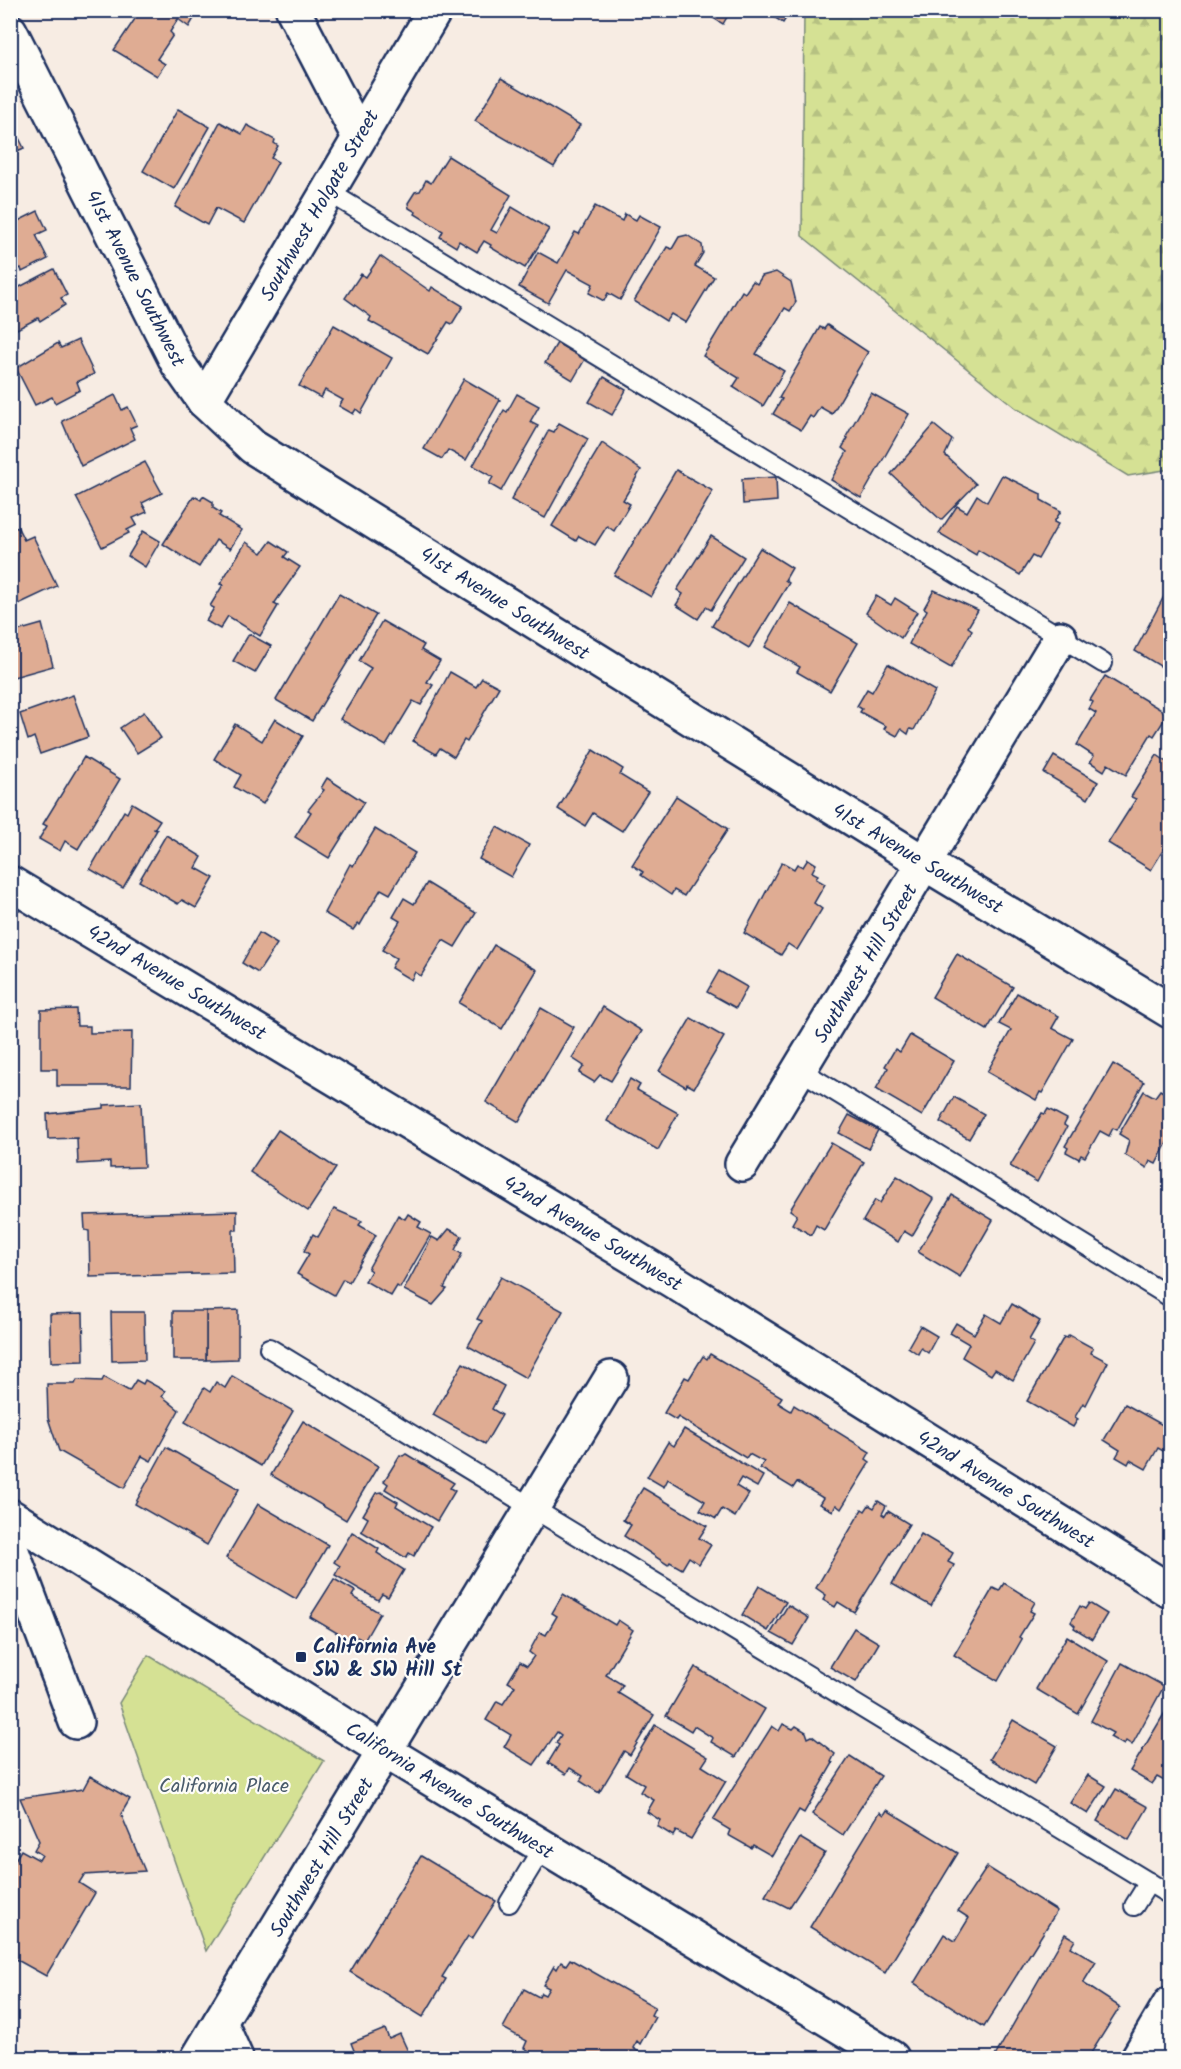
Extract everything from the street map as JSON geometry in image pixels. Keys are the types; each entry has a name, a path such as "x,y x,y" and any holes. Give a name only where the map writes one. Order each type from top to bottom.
{"street":[{"path":"293,10 359,137"},
{"name":"Southwest Holgate Street","path":"204,401 435,10"},
{"name":"41st Avenue Southwest","path":"10,31 178,364 204,401 253,447 926,864 1170,1011"},
{"name":"Southwest Hill Street","path":"742,1164 926,864 1060,638"},
{"name":"42nd Avenue Southwest","path":"10,882 673,1281 1170,1591"},
{"name":"Southwest Hill Street","path":"198,2058 611,1377"},
{"name":"California Avenue Southwest","path":"10,1516 385,1751 892,2058"},
{"path":"10,1546 76,1722"},
{"path":"1138,2058 1170,2004"},
{"path":"220,2022 236,2058"}],"lane":[{"path":"327,191 1103,663"},
{"path":"800,1070 1170,1297"},
{"path":"269,1348 1170,1895"},
{"path":"510,1903 543,1847"},
{"path":"1134,1906 1149,1882"}],"green space":[{"path":"804,11 1170,11 1170,469 1128,476 1016,408 802,236"},
{"name":"California Place","path":"148,1655 324,1761 206,1951 119,1703"}],"building":[{"path":"141,10 199,10 189,27 178,19 170,32 173,35 157,59 165,64 157,76 114,50"},
{"path":"700,10 731,10 723,24"},
{"path":"763,10 791,10 783,23"},
{"path":"501,78 580,125 554,167 475,121"},
{"path":"178,109 210,127 174,189 143,171"},
{"path":"220,122 242,134 247,125 275,140 274,143 278,146 271,158 278,162 244,223 216,208 207,225 175,207"},
{"path":"16,132 24,148 10,154 10,135"},
{"path":"448,156 511,195 491,230 497,233 512,207 549,229 525,268 484,241 477,252 459,241 456,247 440,237 443,231 409,208 408,203 415,192 420,191 426,180 431,183"},
{"path":"595,206 622,221 625,214 636,220 639,215 661,227 620,300 608,293 604,301 589,293 593,284 567,270 548,303 519,287 538,252 558,263 575,232 579,234"},
{"path":"38,211 47,230 36,235 48,259 22,272 21,268 10,272 10,225"},
{"path":"687,235 702,245 703,253 695,266 714,277 686,323 671,314 666,321 634,301 667,247 672,249 679,237"},
{"path":"380,256 430,291 432,287 463,306 452,324 448,322 428,354 369,321 371,317 345,298 361,274 366,277"},
{"path":"54,269 67,295 61,298 65,305 40,321 38,318 13,331 10,292"},
{"path":"776,272 791,282 796,302 790,311 785,308 756,354 784,371 763,406 733,387 739,378 703,356 742,291 745,293 753,281 757,284 762,276"},
{"path":"334,325 392,358 361,413 356,409 353,414 339,406 343,400 325,390 321,398 299,386"},
{"path":"827,325 868,352 832,414 820,407 813,418 810,416 801,430 773,414 782,399 779,398 820,327 824,329"},
{"path":"78,340 94,374 77,382 80,390 55,403 52,397 35,405 16,368 58,343 61,348"},
{"path":"557,343 585,359 573,380 545,363"},
{"path":"604,377 626,390 612,415 589,402"},
{"path":"464,379 500,400 466,460 448,450 442,459 424,449"},
{"path":"871,393 909,414 861,498 831,480 847,452 842,448 848,438 846,437"},
{"path":"517,394 539,406 530,422 538,426 501,491 489,484 493,477 473,466 504,410 507,412"},
{"path":"115,395 122,410 128,407 137,425 130,428 135,439 81,466 62,421"},
{"path":"559,423 588,439 545,518 511,500 549,430 554,432"},
{"path":"934,425 952,440 945,455 976,484 941,520 891,474"},
{"path":"602,443 641,470 623,500 630,504 614,531 607,526 595,545 579,536 576,541 552,526"},
{"path":"145,462 162,493 142,503 147,512 133,518 137,525 127,530 129,533 102,547 76,497"},
{"path":"676,470 713,491 651,597 614,575"},
{"path":"1002,475 1041,494 1041,500 1061,511 1054,522 1058,524 1038,559 1032,556 1020,575 978,550 976,555 939,533 957,506 967,512 977,495 987,502"},
{"path":"776,477 777,501 743,504 742,479"},
{"path":"194,496 201,500 203,496 213,502 213,508 221,513 219,516 242,530 230,549 216,540 199,567 163,544"},
{"path":"10,527 18,528 24,540 33,536 57,586 10,608"},
{"path":"143,531 160,541 145,567 128,556"},
{"path":"711,536 744,557 711,610 706,607 698,619 676,605 683,594 677,590"},
{"path":"271,541 288,552 284,557 300,567 274,604 278,606 260,636 228,616 220,629 206,621 214,608 210,606 223,585 220,584 246,542 262,553"},
{"path":"760,548 792,568 785,580 789,583 749,648 712,626"},
{"path":"1170,585 1170,672 1135,651"},
{"path":"934,590 978,610 968,627 972,630 951,668 909,644 927,610 924,608"},
{"path":"339,594 376,615 312,721 276,700"},
{"path":"876,596 891,605 895,598 917,612 901,638 866,613"},
{"path":"790,603 858,643 830,691 797,672 800,667 765,647"},
{"path":"382,621 424,645 421,650 440,661 427,682 433,685 421,705 413,701 386,746 340,719 371,668 359,661"},
{"path":"42,624 53,666 10,678 10,633"},
{"path":"249,634 271,646 255,673 233,661"},
{"path":"888,664 935,691 914,730 910,729 908,734 901,729 897,736 884,729 886,726 860,712 862,709 857,706 867,689 872,692"},
{"path":"450,672 476,687 482,678 499,687 467,742 464,740 454,757 440,748 436,754 413,741"},
{"path":"1105,676 1168,714 1154,736 1151,734 1126,775 1108,764 1104,771 1090,762 1094,756 1077,745 1096,713 1089,709 1093,702 1090,700"},
{"path":"73,695 88,737 40,754 34,737 28,740 20,714"},
{"path":"144,712 161,738 137,753 120,728"},
{"path":"275,719 303,736 263,804 234,787 241,775 214,759 235,724 262,741"},
{"path":"593,750 623,769 620,775 648,792 622,831 593,813 585,826 558,809"},
{"path":"1157,755 1170,764 1170,839 1151,870 1108,843 1136,799 1131,797"},
{"path":"1054,756 1098,782 1088,799 1044,773"},
{"path":"84,757 120,779 78,849 65,841 60,851 39,839 47,826 43,824"},
{"path":"327,778 364,802 329,858 295,837 311,812 308,810 324,790 321,788"},
{"path":"676,796 728,829 684,896 674,890 671,895 641,875 643,872 632,865"},
{"path":"132,803 160,820 154,829 157,830 123,888 90,869 124,811 127,813"},
{"path":"497,827 529,845 511,877 479,859"},
{"path":"375,829 415,853 390,894 381,889 360,925 358,923 353,930 324,913 350,864 353,866"},
{"path":"166,835 202,857 196,868 214,878 196,908 182,900 178,904 139,881"},
{"path":"808,859 816,864 812,872 818,875 816,879 825,884 814,903 822,909 797,950 788,944 781,955 744,933 782,862 794,869 797,864 803,867"},
{"path":"427,883 476,913 455,947 443,940 421,976 415,972 411,980 391,968 396,958 382,950 400,921 393,917 404,898 414,904"},
{"path":"259,933 277,944 258,973 242,963"},
{"path":"494,945 537,970 502,1029 459,1003"},
{"path":"957,954 1013,987 987,1030 932,997"},
{"path":"719,971 747,987 736,1008 707,992"},
{"path":"1017,993 1059,1016 1052,1028 1073,1039 1036,1100 987,1072 1011,1030 999,1024"},
{"path":"603,1007 642,1031 611,1081 600,1075 594,1082 579,1073 584,1066 572,1058"},
{"path":"541,1008 574,1027 519,1122 486,1102"},
{"path":"76,1009 77,1026 90,1026 90,1033 132,1032 131,1086 57,1086 57,1069 41,1069 41,1010"},
{"path":"691,1018 724,1037 694,1088 687,1084 686,1087 659,1071"},
{"path":"910,1035 954,1061 922,1116 876,1089 888,1068 885,1066 895,1049 900,1052"},
{"path":"1113,1064 1144,1082 1117,1130 1113,1128 1109,1136 1100,1131 1085,1157 1081,1155 1079,1159 1066,1152 1068,1148 1065,1146"},
{"path":"630,1079 640,1085 637,1090 678,1113 658,1150 607,1121"},
{"path":"1160,1090 1170,1096 1170,1137 1156,1164 1150,1161 1147,1168 1125,1155 1129,1140 1119,1134 1144,1091 1155,1097"},
{"path":"954,1097 984,1114 969,1139 940,1122"},
{"path":"141,1103 144,1167 110,1168 110,1162 78,1164 77,1138 48,1139 47,1114 104,1108 104,1105"},
{"path":"1048,1109 1067,1119 1064,1125 1067,1127 1037,1182 1010,1166 1042,1113 1045,1114"},
{"path":"849,1115 878,1130 868,1149 839,1133"},
{"path":"278,1130 336,1168 308,1211 250,1172"},
{"path":"831,1143 864,1162 824,1230 816,1225 811,1235 792,1224 797,1215 790,1210"},
{"path":"897,1176 934,1199 912,1236 904,1231 898,1242 863,1221 875,1200 880,1203"},
{"path":"952,1195 993,1220 960,1277 918,1252"},
{"path":"334,1209 362,1221 359,1225 376,1235 349,1282 343,1279 334,1295 297,1274 309,1254 304,1251 313,1234 318,1237"},
{"path":"237,1211 237,1230 233,1230 234,1273 90,1277 89,1231 85,1230 84,1215"},
{"path":"408,1214 421,1222 418,1227 431,1234 400,1288 397,1286 391,1296 365,1281 371,1271 368,1269 398,1215 405,1219"},
{"path":"449,1229 462,1236 455,1250 462,1254 444,1288 447,1289 433,1305 404,1290 432,1237 439,1241"},
{"path":"501,1277 563,1311 526,1378 468,1346 482,1321 477,1319"},
{"path":"1012,1304 1040,1321 1029,1340 1034,1343 1013,1380 995,1369 991,1375 962,1357 969,1344 950,1333 956,1323 974,1334 986,1314 1001,1323"},
{"path":"238,1310 238,1359 206,1360 206,1311"},
{"path":"173,1311 206,1311 206,1360 173,1360"},
{"path":"111,1312 144,1312 145,1360 112,1361"},
{"path":"83,1313 84,1361 51,1362 50,1314"},
{"path":"920,1326 937,1336 928,1353 921,1348 918,1354 908,1347"},
{"path":"1069,1335 1093,1348 1091,1353 1108,1362 1086,1405 1083,1403 1075,1417 1078,1419 1073,1427 1027,1401 1064,1337 1067,1338"},
{"path":"710,1354 782,1397 778,1403 791,1411 794,1405 870,1452 866,1459 870,1462 841,1509 836,1505 833,1511 819,1504 823,1498 797,1482 793,1488 760,1468 764,1462 749,1454 746,1458 678,1417 676,1420 664,1413 685,1377 689,1379 703,1356 707,1359"},
{"path":"463,1363 504,1386 492,1409 502,1415 485,1444 433,1415"},
{"path":"232,1376 293,1411 261,1466 185,1422 204,1388 210,1392 216,1382 225,1388"},
{"path":"104,1377 129,1391 136,1380 143,1384 145,1380 165,1391 162,1396 179,1410 151,1461 142,1456 124,1488 59,1451 48,1418 47,1384 75,1384 77,1380 102,1381"},
{"path":"1125,1404 1170,1429 1164,1439 1170,1442 1165,1452 1158,1448 1146,1469 1130,1460 1128,1464 1116,1457 1120,1450 1104,1440"},
{"path":"303,1421 378,1466 346,1520 271,1475"},
{"path":"684,1429 763,1476 757,1487 741,1478 736,1486 749,1494 735,1517 722,1509 716,1519 700,1510 705,1501 668,1479 664,1487 647,1477 668,1442 674,1446"},
{"path":"166,1447 239,1489 207,1545 135,1504"},
{"path":"406,1454 454,1483 450,1488 455,1491 437,1521 385,1489 388,1484 384,1481 400,1455"},
{"path":"643,1488 707,1526 699,1538 711,1545 699,1564 689,1557 682,1569 670,1562 668,1565 624,1536 631,1525 623,1520"},
{"path":"381,1492 398,1502 396,1506 431,1527 414,1556 409,1553 406,1558 361,1531 368,1518 363,1515 376,1493"},
{"path":"878,1501 886,1506 882,1514 885,1516 888,1511 909,1524 854,1612 838,1602 835,1607 823,1600 826,1595 816,1588 862,1509 865,1511 869,1505 874,1508"},
{"path":"258,1504 328,1545 296,1599 226,1558"},
{"path":"352,1532 379,1549 377,1553 404,1570 388,1597 382,1594 378,1600 335,1575 340,1566 334,1562"},
{"path":"921,1534 953,1553 948,1562 954,1565 931,1606 892,1584"},
{"path":"334,1579 355,1591 352,1596 380,1613 364,1641 357,1637 354,1643 310,1617"},
{"path":"1004,1583 1035,1602 1030,1611 1034,1613 1019,1637 1022,1639 998,1681 954,1655 993,1588 999,1591"},
{"path":"759,1586 786,1602 768,1631 742,1615"},
{"path":"563,1594 615,1625 618,1620 633,1630 606,1675 623,1685 618,1693 654,1715 630,1755 624,1751 599,1793 580,1781 583,1776 570,1768 566,1774 548,1763 559,1745 556,1743 561,1735 557,1732 534,1765 504,1747 511,1735 486,1720 497,1701 503,1704 515,1686 508,1682 520,1662 527,1666 534,1656 529,1652 540,1632 546,1635 557,1616 552,1613"},
{"path":"1089,1603 1107,1614 1092,1639 1074,1628 1071,1622 1080,1606 1085,1609"},
{"path":"788,1605 809,1618 793,1645 771,1633"},
{"path":"854,1628 879,1643 856,1682 830,1667"},
{"path":"1067,1636 1108,1661 1078,1714 1036,1689"},
{"path":"1122,1663 1164,1686 1132,1745 1126,1741 1124,1745 1110,1737 1113,1733 1091,1721"},
{"path":"695,1667 765,1709 736,1757 711,1742 713,1738 694,1726 691,1731 666,1716"},
{"path":"1170,1704 1170,1779 1168,1783 1157,1777 1152,1784 1130,1771"},
{"path":"1013,1720 1057,1746 1034,1785 990,1759"},
{"path":"783,1724 793,1729 796,1726 806,1732 808,1738 812,1736 835,1754 831,1762 833,1763 804,1813 799,1810 772,1856 753,1845 751,1848 728,1835 730,1830 713,1820 772,1726 779,1731"},
{"path":"655,1725 708,1757 702,1766 726,1781 691,1839 676,1831 673,1836 657,1826 660,1820 647,1812 654,1800 640,1792 644,1785 626,1774"},
{"path":"850,1756 881,1776 843,1835 812,1814"},
{"path":"1088,1775 1106,1786 1088,1814 1070,1803"},
{"path":"90,1776 130,1799 121,1814 145,1871 84,1875 79,1883 95,1893 46,1976 10,1956 10,1868 21,1850 39,1860 42,1855 34,1850 39,1841 20,1798 83,1789"},
{"path":"1116,1789 1148,1807 1129,1840 1097,1821"},
{"path":"887,1810 958,1853 885,1973 810,1927 880,1812 884,1815"},
{"path":"800,1838 825,1853 789,1908 765,1896"},
{"path":"421,1856 496,1901 472,1939 468,1936 442,1977 446,1979 423,2017 350,1972"},
{"path":"987,1867 1057,1911 984,2027 914,1983 944,1934 955,1941 969,1918 958,1911"},
{"path":"1065,1934 1075,1940 1071,1947 1096,1962 1083,1983 1120,2007 1088,2058 994,2058"},
{"path":"570,1959 655,2007 651,2015 655,2017 640,2044 637,2041 633,2048 648,2058 542,2058 524,2048 527,2041 503,2028 524,1989 539,1997 541,1993 545,1995 549,1988 543,1985 554,1966 557,1969 561,1962 566,1965"},
{"path":"385,2029 389,2039 400,2034 411,2058 357,2058 351,2043"}],"place":[{"name":"California Ave SW & SW Hill St","path":"301,1657"}]}
